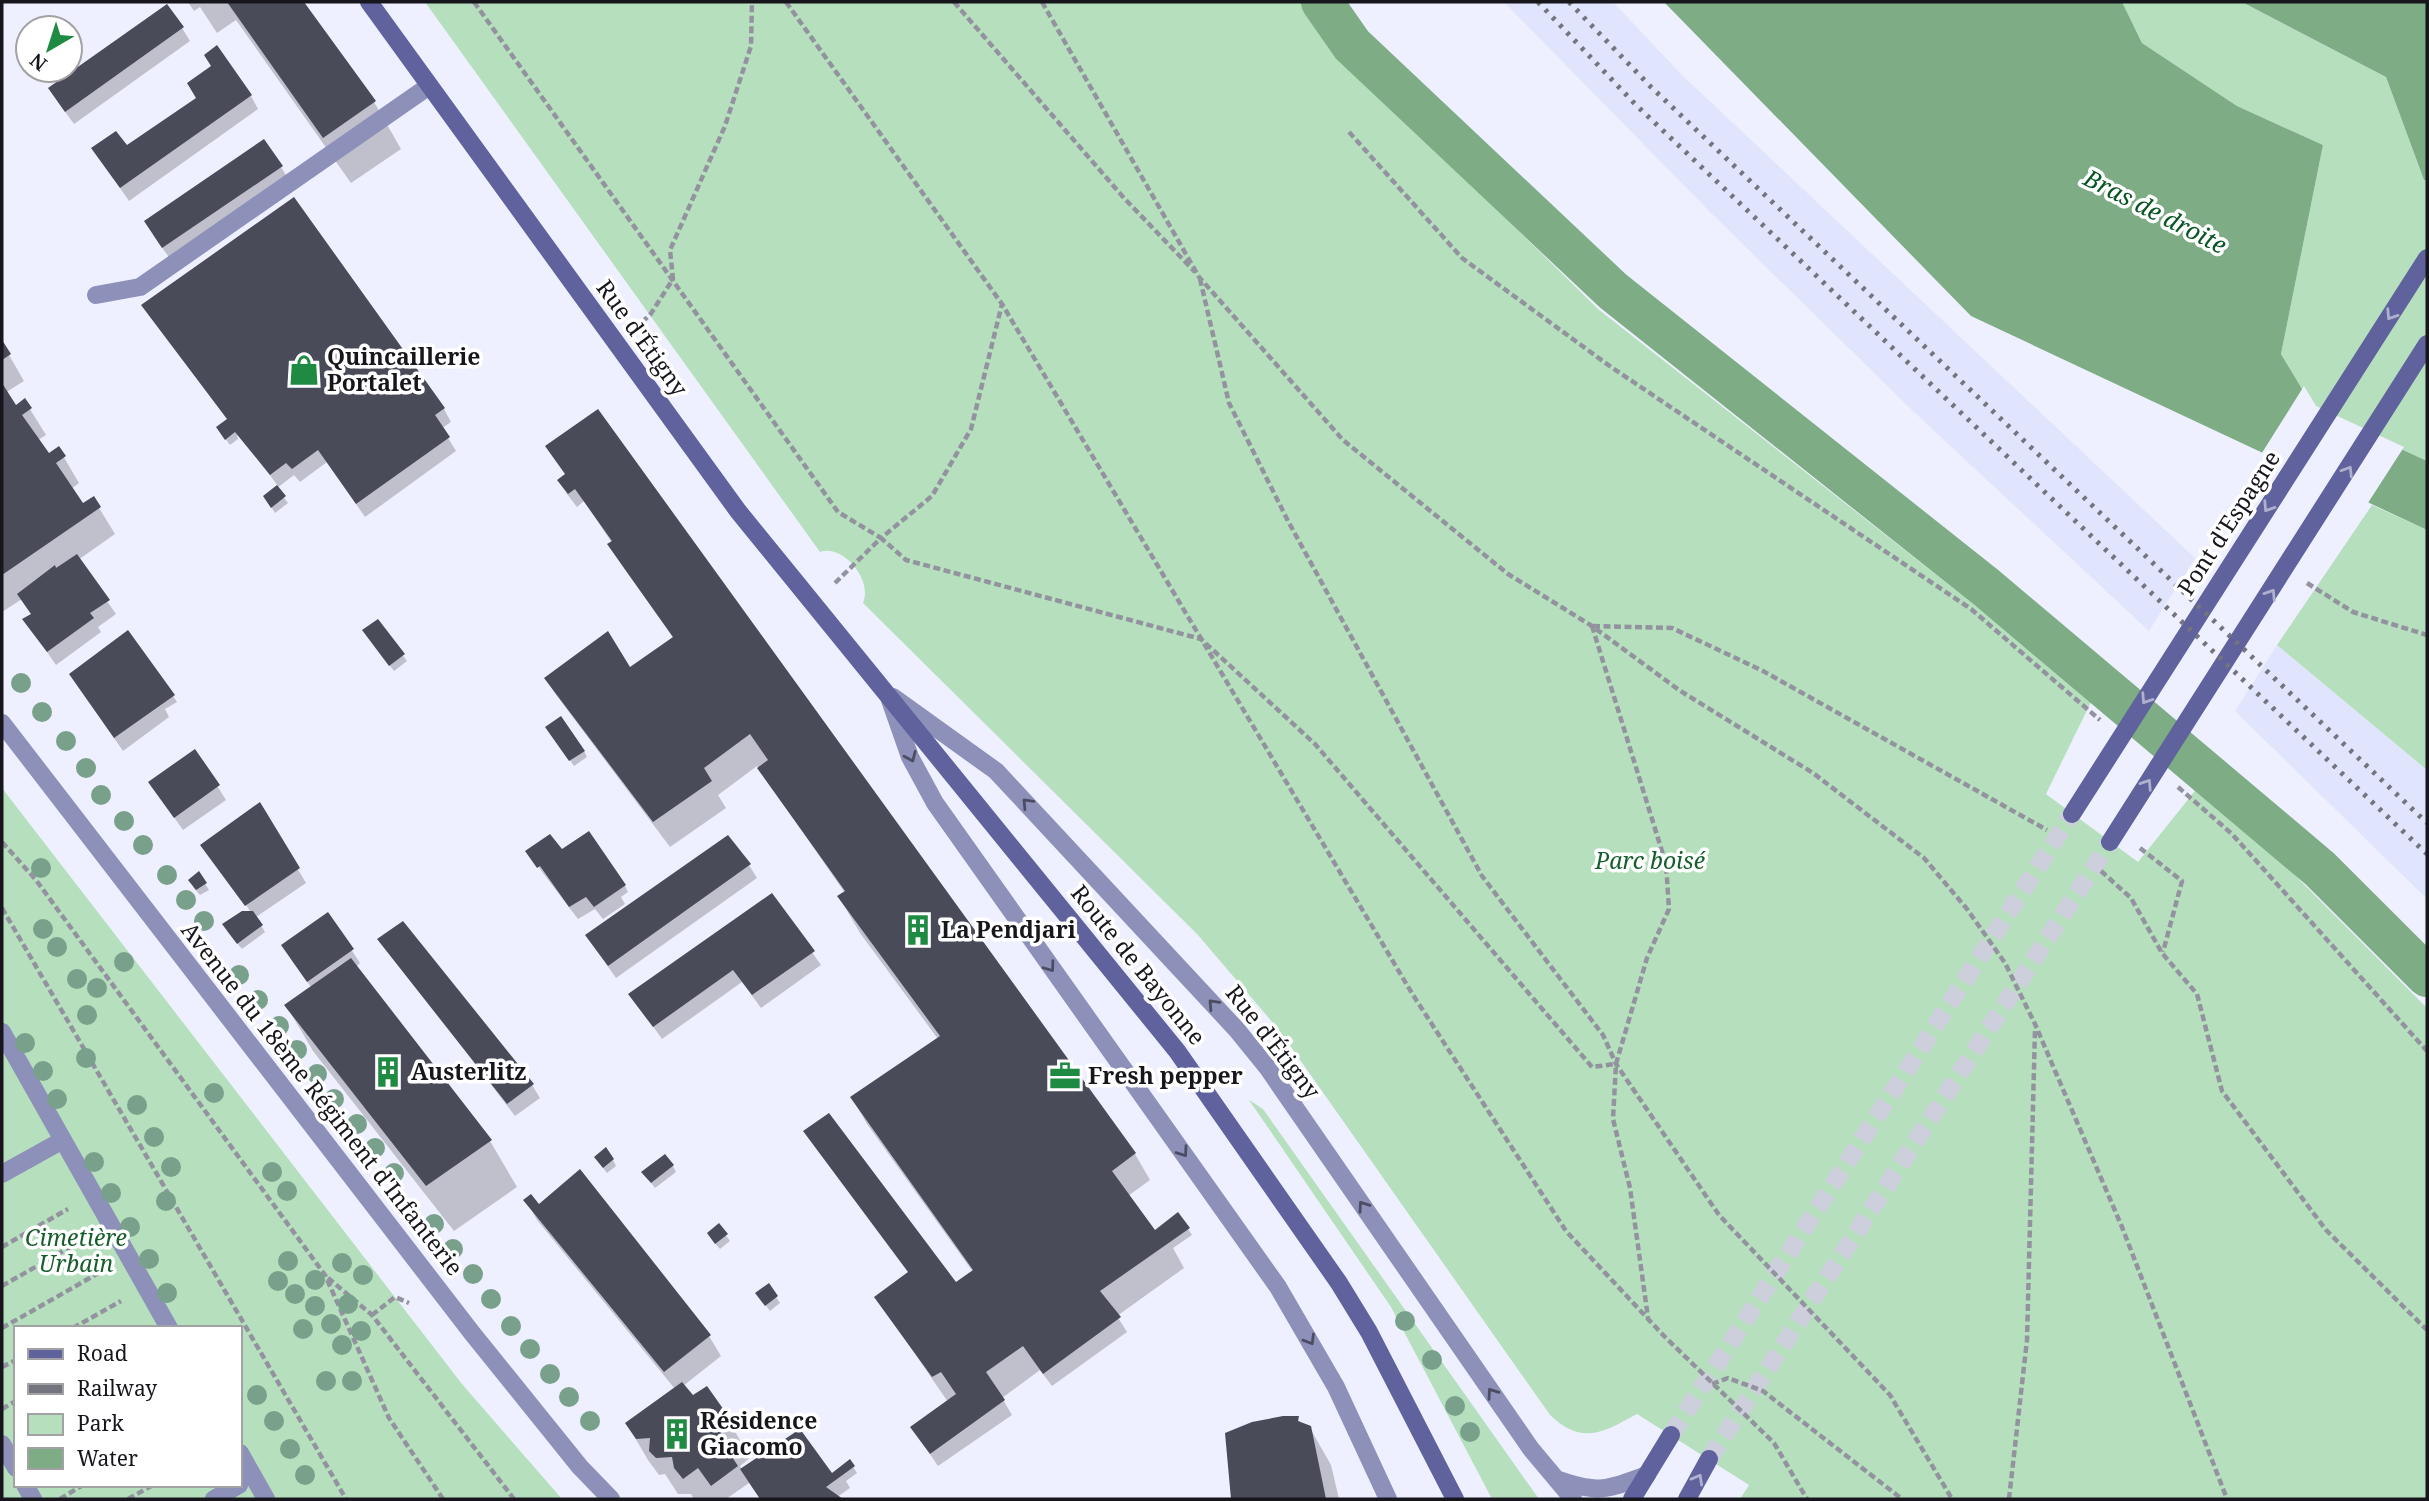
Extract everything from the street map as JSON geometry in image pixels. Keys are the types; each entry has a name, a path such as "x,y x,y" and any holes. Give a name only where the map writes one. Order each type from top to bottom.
{"street":[{"name":"Rue d'Étigny","path":"369,2 738,511 888,693 996,771 1237,1030 1267,1067 1531,1449 1573,1499"},
{"path":"96,295 140,287 429,86"},
{"name":"Pont d'Espagne","path":"2073,814 2427,258"},
{"path":"2110,842 2286,570 2427,345"},
{"name":"Rue d'Étigny","path":"888,693 910,757 935,803 1030,941 1209,1189 1312,1342 1388,1499"},
{"name":"Route de Bayonne","path":"888,693 1177,1051 1311,1239 1369,1332 1455,1499"},
{"name":"Avenue du 18ème Régiment d'Infanterie","path":"2,723 472,1333 580,1467 611,1499"},
{"path":"2,1032 168,1326"},
{"path":"2,1174 63,1140"},
{"path":"1632,1499 1671,1434"},
{"path":"2,1444 14,1465"},
{"path":"1687,1499 1709,1459"},
{"path":"1556,1479 1585,1489 1603,1490 1647,1475"},
{"path":"244,1482 265,1499"},
{"path":"214,1499 235,1487"}],"path":[{"path":"474,2 838,512 881,538 906,560 1201,639 1315,744 1592,1067 1616,1064"},
{"path":"642,322 673,279 670,250 725,126 751,46 752,2"},
{"path":"786,2 1002,304 1413,995 1566,1231 1648,1319 1774,1443 1807,1499"},
{"path":"954,2 1124,198 1199,277 1343,440 1508,574 1592,626 1679,690 1813,774 1924,858 1967,909 2005,963 2035,1024 2122,1227 2227,1499"},
{"path":"1042,2 1199,277 1229,403 1287,521 1482,876 1603,1035 1616,1064 1719,1215 1890,1395 1952,1499"},
{"path":"1349,132 1462,258 1611,367 1971,609 2107,726"},
{"path":"835,583 881,538 932,496 971,429 1002,304"},
{"path":"2286,570 2353,612 2427,635"},
{"path":"1592,626 1672,628 1763,671 2050,832"},
{"path":"1592,626 1666,864 1669,909 1647,958 1616,1064 1613,1119 1630,1188 1648,1319"},
{"path":"2169,780 2232,834 2427,1051"},
{"path":"2,842 36,880 325,1275 389,1418 443,1499"},
{"path":"2093,863 2132,898 2162,953 2197,994 2222,1091 2326,1230 2427,1330"},
{"path":"2162,863 2182,881 2162,953"},
{"path":"2,908 346,1499"},
{"path":"2009,1499 2027,1340 2035,1024"},
{"path":"2,1247 94,1195"},
{"path":"2,1286 111,1224"},
{"path":"2,1328 128,1256"},
{"path":"325,1275 372,1315 514,1499"},
{"path":"77,1326 146,1287"},
{"path":"372,1315 395,1297 412,1304"},
{"path":"1712,1384 1728,1378 1763,1391 1902,1499"},
{"path":"60,1499 80,1487"},
{"path":"128,1499 149,1487"}],"shaded area":[{"path":"1504,2 1613,2 1682,75 2195,558 2149,631 1915,413 1712,214"},
{"path":"2277,645 2427,770 2427,899 2235,711"}],"green space":[{"name":"Parc boisé","path":"425,2 1300,2 1341,56 1598,309 2093,698 2046,794 2138,862 2202,782 2427,1008 2427,1499 1740,1499 1749,1485 1637,1414 1593,1433 1583,1433 1562,1425 1550,1415 1279,1030 1198,935 863,603 864,584 854,566 838,553 820,552"},
{"path":"2122,2 2242,2 2386,77 2424,180 2427,181 2427,461 2314,409 2281,354 2323,145 2237,106 2142,43"},
{"path":"2372,505 2427,530 2427,770 2277,645"},
{"name":"Cimetière Urbain","path":"2,788 462,1384 562,1499 2,1499"},
{"path":"1249,1100 1263,1109 1539,1499 1492,1499 1391,1307"}],"water":[{"name":"Bras de droite","path":"1664,2 2122,2 2142,43 2237,106 2323,145 2281,354 2314,409 2427,461 2427,530 1971,316"},
{"path":"2242,2 2427,2 2427,181 2424,180 2386,77"}],"pier":[{"path":"2304,386 2316,406 2404,447 2366,506 2260,456"}],"building":[{"path":"227,2 304,2 376,101 323,138"},
{"path":"167,4 184,27 65,112 48,88 54,84 84,84 84,63"},
{"path":"217,45 252,95 120,188 91,148 116,131 127,145 196,98 187,83 211,66 204,55"},
{"path":"264,139 283,166 162,248 144,221"},
{"path":"294,197 445,408 435,415 450,437 356,504 318,450 292,469 286,463 270,475 235,432 225,440 216,427 227,419 141,305"},
{"path":"2,340 11,354 2,360"},
{"path":"2,383 16,405 25,398 32,408 22,415 49,453 59,446 66,456 56,463 83,503 94,496 101,507 2,575"},
{"path":"598,409 1136,1153 1112,1171 1155,1230 1178,1212 1190,1228 1100,1291 1121,1317 1043,1374 1023,1346 986,1372 1005,1400 930,1454 910,1427 956,1394 941,1372 932,1377 874,1297 908,1272 803,1131 829,1113 956,1282 973,1270 850,1097 940,1036 837,896 845,891 757,768 768,760 750,734 704,768 712,781 653,822 544,678 608,631 630,667 673,637 607,544 612,541 575,489 568,494 557,480 565,474 545,446"},
{"path":"277,485 286,496 271,508 263,496"},
{"path":"77,554 110,600 90,613 94,618 47,652 22,619 31,614 17,594 55,565 56,568"},
{"path":"378,619 405,654 389,666 362,630"},
{"path":"128,630 175,695 114,738 69,674"},
{"path":"561,716 585,751 569,761 545,727"},
{"path":"195,749 220,785 174,818 148,782"},
{"path":"260,802 300,868 245,906 200,845"},
{"path":"589,831 626,885 594,907 586,897 569,907 540,866 537,868 525,851 550,834 562,849"},
{"path":"728,835 751,864 608,966 585,935"},
{"path":"199,871 207,883 196,890 188,880"},
{"path":"772,893 815,951 752,995 733,970 653,1027 628,994"},
{"path":"242,911 253,911 263,925 237,944 222,924"},
{"path":"328,912 354,949 307,982 281,945"},
{"path":"403,921 534,1084 507,1104 377,939"},
{"name":"Austerlitz","path":"351,958 492,1140 426,1186 284,1005"},
{"path":"606,1147 614,1159 603,1168 594,1157"},
{"path":"665,1154 674,1165 651,1183 641,1172"},
{"path":"580,1169 711,1335 664,1372 523,1200 531,1194 539,1204"},
{"path":"719,1223 728,1234 715,1244 707,1233"},
{"path":"769,1283 778,1296 765,1306 755,1293"},
{"name":"Résidence Giacomo","path":"682,1382 693,1395 707,1386 731,1420 719,1430 730,1445 726,1448 738,1466 711,1486 698,1468 683,1479 674,1468 672,1457 656,1458 649,1451 650,1438 636,1439 625,1423"},
{"path":"1299,1416 1298,1421 1311,1426 1326,1499 1231,1499 1225,1433 1252,1422"},
{"path":"800,1429 832,1473 850,1459 855,1466 826,1487 843,1499 760,1499 740,1469"}],"waterway":[{"path":"1322,2 1352,45 1613,291 1987,588 2320,869 2427,976"}],"tunnel":[{"path":"1671,1435 2072,814"},
{"path":"1709,1459 2110,842"}],"railway":[{"path":"1538,2 1636,105 2427,854"},
{"path":"1569,2 1650,86 2427,823"}],"place":[{"name":"Quincaillerie Portalet","path":"304,370"},
{"name":"La Pendjari","path":"918,930"},
{"name":"Austerlitz","path":"388,1072"},
{"name":"Fresh pepper","path":"1065,1076"},
{"name":"Résidence Giacomo","path":"677,1434"}]}
